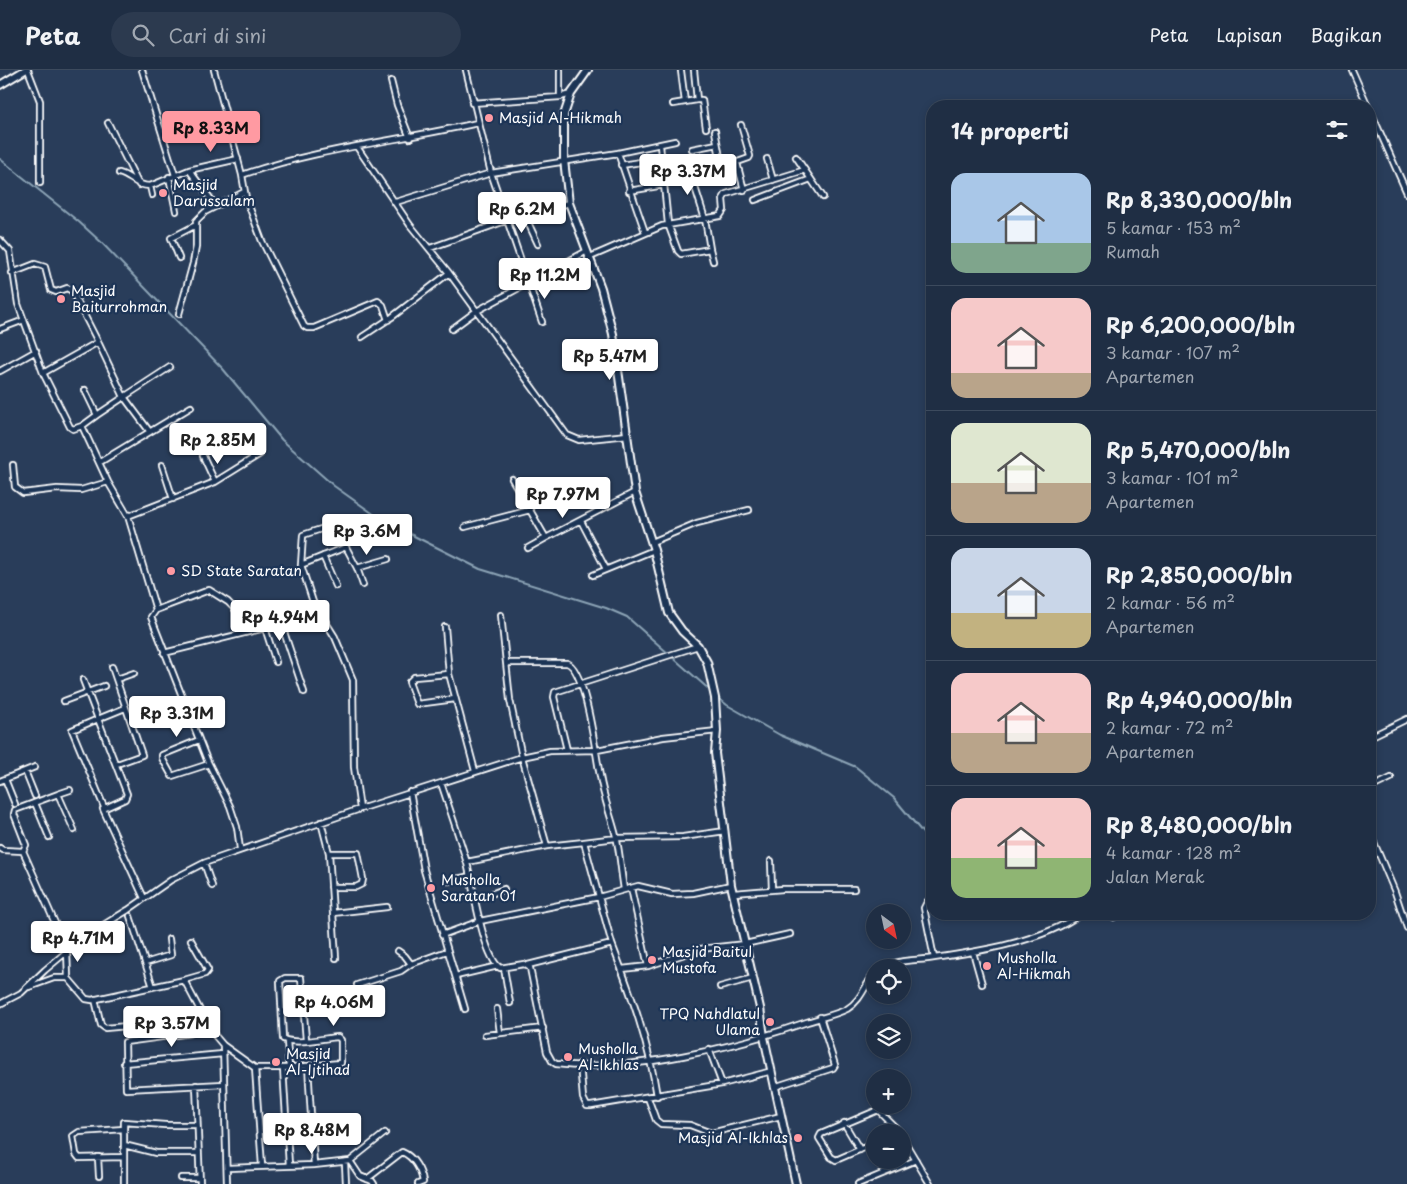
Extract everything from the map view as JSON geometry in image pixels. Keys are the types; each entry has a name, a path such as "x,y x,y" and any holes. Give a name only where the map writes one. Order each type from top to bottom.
{"street":[{"path":"0,85 26,70 40,101 40,183"},
{"path":"142,70 172,176 176,211"},
{"path":"214,70 242,175 244,192 262,241 304,326 314,328 378,301 383,305 388,320"},
{"path":"466,70 472,103 491,173 542,322"},
{"path":"560,70 560,97"},
{"path":"588,70 571,94 564,115 564,160 569,203 601,288 614,334 635,492 652,542 669,613 682,631 698,646 707,662 715,695 717,731 715,753 726,831 731,886 754,978 774,1087 796,1184"},
{"path":"694,70 698,100"},
{"path":"1352,70 1365,100"},
{"path":"681,71 685,102"},
{"path":"391,81 396,105 410,138"},
{"path":"472,103 560,97 571,94"},
{"path":"672,104 702,100 706,128"},
{"path":"108,122 139,185"},
{"path":"242,175 317,154 410,138 477,122"},
{"path":"1376,124 1407,193"},
{"path":"692,178 737,163 750,156 741,125"},
{"path":"715,131 722,168"},
{"path":"396,202 491,173 675,142"},
{"path":"692,149 717,144"},
{"path":"660,145 668,224 679,253 710,250"},
{"path":"357,147 417,234 449,273 475,312 571,439 579,440 628,435"},
{"path":"618,153 629,191 645,232"},
{"path":"796,157 823,197"},
{"path":"119,173 125,174 139,185 150,186 188,170 238,159"},
{"path":"621,165 661,159"},
{"path":"767,159 773,180"},
{"path":"737,163 744,190"},
{"path":"689,168 705,218 713,261"},
{"path":"188,170 216,206"},
{"path":"452,329 475,312 587,255 668,224 723,214 723,199 726,194 805,170"},
{"path":"755,200 811,179"},
{"path":"629,191 664,185"},
{"path":"150,186 152,195"},
{"path":"179,314 196,248 196,225 201,215 244,192"},
{"path":"430,248 508,220 569,203"},
{"path":"525,216 538,244"},
{"path":"179,258 171,238 196,225"},
{"path":"0,240 10,251 18,304 43,374 66,422 73,429 82,426 170,367"},
{"path":"12,273 35,264 45,267 51,290 56,292 67,288 72,291 124,397 150,432"},
{"path":"362,337 388,320 449,273"},
{"path":"0,329 24,320"},
{"path":"43,374 98,342"},
{"path":"0,371 36,351"},
{"path":"85,390 98,415"},
{"path":"100,462 192,407"},
{"path":"82,426 108,482 128,516 145,567 156,610 151,620 209,764 230,806 237,827 240,849"},
{"path":"128,516 215,482 260,454"},
{"path":"202,456 215,482"},
{"path":"13,465 15,486 23,493 57,489 81,490 108,482"},
{"path":"162,465 173,499"},
{"path":"512,479 546,538"},
{"path":"528,548 635,492"},
{"path":"465,527 530,510"},
{"path":"652,542 697,523 748,510"},
{"path":"581,521 606,569"},
{"path":"339,523 302,536 301,564 313,602 327,622 354,680 354,767 360,809"},
{"path":"301,564 346,547 363,585"},
{"path":"592,575 654,550"},
{"path":"323,556 336,586"},
{"path":"357,568 388,559"},
{"path":"156,610 209,590 228,602 255,630"},
{"path":"500,615 510,700 522,757 547,846"},
{"path":"164,653 265,628 327,622"},
{"path":"282,626 304,692"},
{"path":"446,627 449,674 475,771"},
{"path":"265,628 276,662"},
{"path":"567,750 554,693 698,646"},
{"path":"506,663 572,664 581,684 597,750 600,777 616,838 624,889"},
{"path":"112,668 142,755 117,764"},
{"path":"117,679 134,674"},
{"path":"449,674 414,677 409,682 417,704 455,699"},
{"path":"83,680 128,796 104,807"},
{"path":"64,701 104,686"},
{"path":"125,708 72,730 104,807 106,818 144,898"},
{"path":"1376,734 1407,719"},
{"path":"28,988 67,950 144,898 204,862 410,792 522,757 567,750 597,750 663,737 717,731"},
{"path":"199,740 162,755 162,758 172,776 209,764"},
{"path":"15,804 2,780 35,767"},
{"path":"26,771 35,796"},
{"path":"1376,785 1391,778"},
{"path":"441,783 467,862 480,921 490,952 498,966"},
{"path":"23,851 26,845 14,812 70,790"},
{"path":"410,792 424,870 465,1009"},
{"path":"58,794 74,830"},
{"path":"35,803 49,837"},
{"path":"321,822 329,853 336,958"},
{"path":"467,862 547,846 616,838 683,837 726,831"},
{"path":"584,842 612,944 652,1062 658,1096"},
{"path":"1376,848 1395,892 1407,928"},
{"path":"0,849 23,851"},
{"path":"23,851 67,950 68,978 86,999 153,987 205,974 208,970 191,940"},
{"path":"329,853 358,853 363,879 362,884 356,886 331,887"},
{"path":"771,861 772,890"},
{"path":"204,862 212,886"},
{"path":"448,881 470,876"},
{"path":"442,935 480,921 599,897 638,886 677,894 731,886"},
{"path":"475,900 504,888"},
{"path":"631,888 648,966"},
{"path":"734,893 772,890 854,889"},
{"path":"926,904 924,908 926,918"},
{"path":"333,913 387,907"},
{"path":"130,916 153,987"},
{"path":"926,920 934,958"},
{"path":"911,961 973,952 1053,929 1069,920"},
{"path":"622,969 648,966 700,949 745,944 790,934"},
{"path":"145,963 172,955 169,939"},
{"path":"456,976 498,966 504,968 528,965 612,944"},
{"path":"398,951 411,964"},
{"path":"357,985 402,971 411,964 447,951"},
{"path":"973,952 982,984"},
{"path":"528,965 532,971 547,1052 552,1061 562,1064 652,1062 764,1037 848,1008 855,1003 866,986"},
{"path":"504,968 510,1003"},
{"path":"0,1004 28,988 54,978 68,978"},
{"path":"720,987 754,978"},
{"path":"289,1067 287,1041 283,1038 279,984 282,979 302,980 306,1040"},
{"path":"184,980 203,1018 223,1045 256,1068 283,1068 341,1063 340,1040 337,1037 287,1041"},
{"path":"94,999 101,1024 105,1028 203,1018"},
{"path":"497,1009 500,1033"},
{"path":"774,1087 832,1068 835,1065 820,1018"},
{"path":"194,1020 192,1032 188,1034 126,1041 123,1046 126,1089 224,1084"},
{"path":"485,1035 543,1028"},
{"path":"223,1045 227,1184"},
{"path":"709,1049 722,1084"},
{"path":"124,1062 223,1054"},
{"path":"580,1064 583,1098 587,1106 648,1098 722,1084 772,1071"},
{"path":"308,1066 314,1165"},
{"path":"256,1068 262,1166"},
{"path":"283,1068 289,1166"},
{"path":"196,1085 200,1184"},
{"path":"648,1098 656,1120 661,1124 690,1125 711,1133 781,1116"},
{"path":"866,1147 838,1160 833,1160 819,1140 821,1134 878,1110 892,1124"},
{"path":"124,1184 124,1122 165,1126 197,1125"},
{"path":"844,1124 860,1150"},
{"path":"123,1157 77,1156 73,1134 124,1129"},
{"path":"228,1168 347,1162 385,1133"},
{"path":"124,1145 156,1153 198,1154"},
{"path":"367,1179 402,1152 412,1159 419,1168 422,1183"},
{"path":"911,1152 930,1184"},
{"path":"98,1157 99,1176"},
{"path":"858,1184 916,1160"},
{"path":"347,1162 360,1176 374,1184"},
{"path":"346,1184 347,1162"},
{"path":"181,1178 199,1178"}],"waterway":[{"path":"0,159 101,242 223,369 282,440 334,486 382,520 480,569 606,608 627,617 712,692"},
{"path":"717,697 727,705 780,735 856,767 894,798 926,837"}],"place":[{"name":"Masjid Al-Hikmah","path":"489,118"},
{"name":"Masjid Darussalam","path":"163,193"},
{"name":"Masjid Baiturrohman","path":"61,299"},
{"name":"SD State Saratan","path":"171,571"},
{"name":"Musholla Saratan 01","path":"431,888"},
{"name":"Masjid Baitul Mustofa","path":"652,960"},
{"name":"Musholla Al-Hikmah","path":"987,966"},
{"name":"TPQ Nahdlatul Ulama","path":"770,1022"},
{"name":"Musholla Al-Ikhlas","path":"568,1057"},
{"name":"Masjid Al-Ijtihad","path":"276,1062"},
{"name":"Masjid Al-Ikhlas","path":"798,1138"}]}
